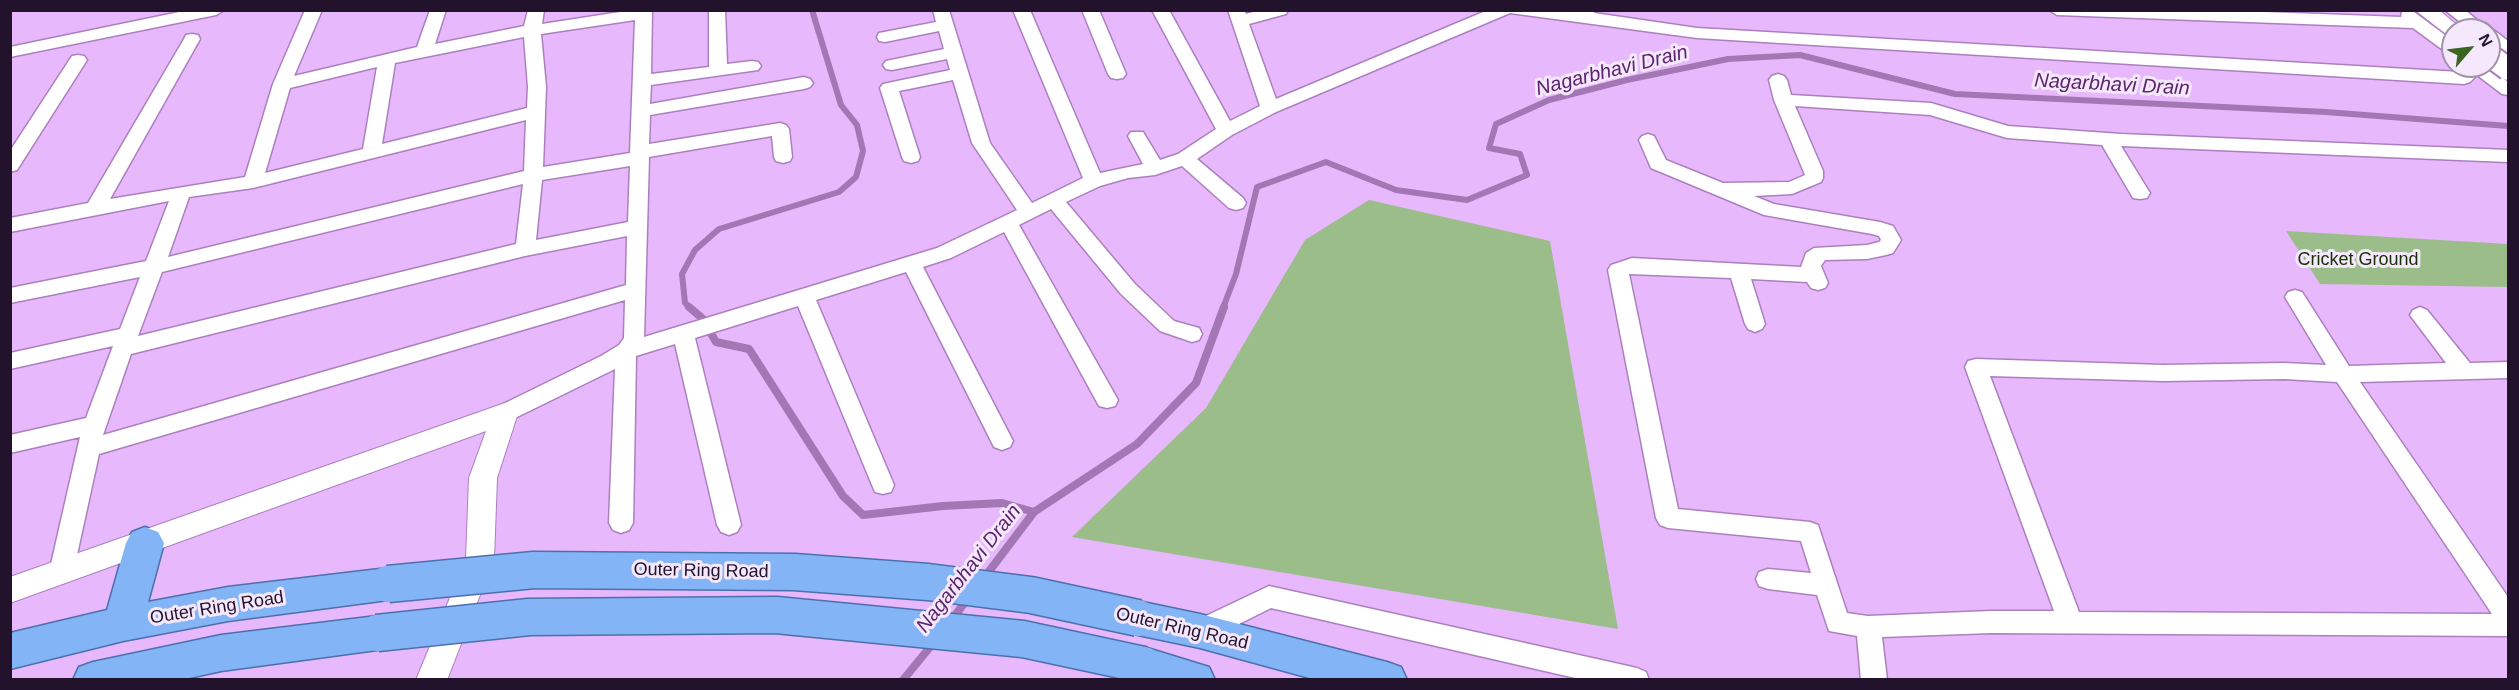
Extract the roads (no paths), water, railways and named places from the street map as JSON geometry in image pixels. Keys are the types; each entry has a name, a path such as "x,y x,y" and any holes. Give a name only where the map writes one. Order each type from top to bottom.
{"highway":[{"path":"123,624 146,543"},
{"name":"Outer Ring Road","path":"10,651 123,624 228,604 388,584 534,570 794,572 928,582 1031,595 1200,631 1387,680"},
{"path":"93,680 221,653 529,617 776,615 1023,639 1143,665 1195,680"}],"street":[{"path":"10,52 216,10"},
{"path":"253,182 282,84 314,10"},
{"path":"424,51 438,10"},
{"path":"525,249 533,175 536,112 537,87 532,30 536,10"},
{"path":"717,10 718,71"},
{"path":"1021,10 1094,181"},
{"path":"1090,10 1117,74"},
{"path":"1161,10 1226,131"},
{"path":"1270,108 1239,16 1280,10"},
{"path":"10,590 505,413 627,351 944,253 1094,181 1128,172 1155,169 1185,158 1226,131 1270,108 1504,10"},
{"path":"1517,10 1583,13 1697,33 2441,77"},
{"path":"2057,10 2422,17 2441,37"},
{"path":"2400,10 2441,25"},
{"path":"282,84 424,51 532,30 644,12 634,339 627,351 621,523"},
{"path":"885,38 943,18 981,143 1001,175 1029,212"},
{"path":"95,208 192,39"},
{"path":"892,65 954,52"},
{"path":"371,154 387,59"},
{"path":"10,166 78,60"},
{"path":"642,81 752,66"},
{"path":"911,157 888,88 960,74"},
{"path":"2492,78 2508,90"},
{"path":"1721,190 1792,188 1814,178 1814,171 1783,100 1778,80"},
{"path":"641,111 804,83"},
{"path":"1783,100 1931,109 2007,132 2108,139 2508,156"},
{"path":"10,225 182,192 253,182 536,112"},
{"path":"10,296 154,267 533,175 780,129 783,156"},
{"path":"1137,136 1155,169"},
{"path":"2108,139 2140,193"},
{"path":"1648,140 1658,164 1721,190 1771,210 1873,227 1886,231 1891,240 1886,248 1867,252 1821,253 1813,258 1811,266 1816,279 1739,271 1632,265 1618,270 1668,518 1810,532 1838,623 1868,627 1991,622 2508,625"},
{"path":"1185,158 1236,203"},
{"path":"61,573 94,425 182,192"},
{"path":"1054,200 1128,289 1167,326 1192,334"},
{"path":"1008,223 1107,400"},
{"path":"10,361 126,342 525,249 637,227"},
{"path":"912,263 1002,441"},
{"path":"1739,271 1755,324"},
{"path":"89,448 635,290"},
{"path":"804,296 884,484"},
{"path":"2295,297 2343,374 2508,616"},
{"path":"2420,315 2463,371"},
{"path":"685,332 729,525"},
{"path":"2071,623 1976,367 2163,373 2284,371 2343,374 2508,370"},
{"path":"431,680 480,559 483,478 505,413"},
{"path":"10,444 94,425"},
{"path":"1768,579 1826,585"},
{"path":"1200,631 1269,597 1637,680"},
{"path":"1868,627 1874,680"}],"waterway":[{"path":"691,308 685,303 682,274 695,250 719,229 839,192 856,177 863,151 857,125 841,105 812,10"},
{"name":"Nagarbhavi Drain","path":"1223,308 1236,274 1257,187 1326,162 1396,190 1467,200 1527,175 1520,154 1489,148 1496,124 1549,100 1627,80 1728,59 1800,55 1955,94 2326,112 2508,126"},
{"path":"689,307 702,318 716,342 749,349 843,496 863,515 943,506 1002,503 1034,512"},
{"name":"Nagarbhavi Drain","path":"1034,512 1137,444 1196,383 1224,307"},
{"name":"Nagarbhavi Drain","path":"984,578 1034,512"},
{"name":"Nagarbhavi Drain","path":"951,621 968,598"},
{"name":"Nagarbhavi Drain","path":"903,680 935,641"}],"park label":[{"name":"Cricket Ground","path":"2358,260"}]}
